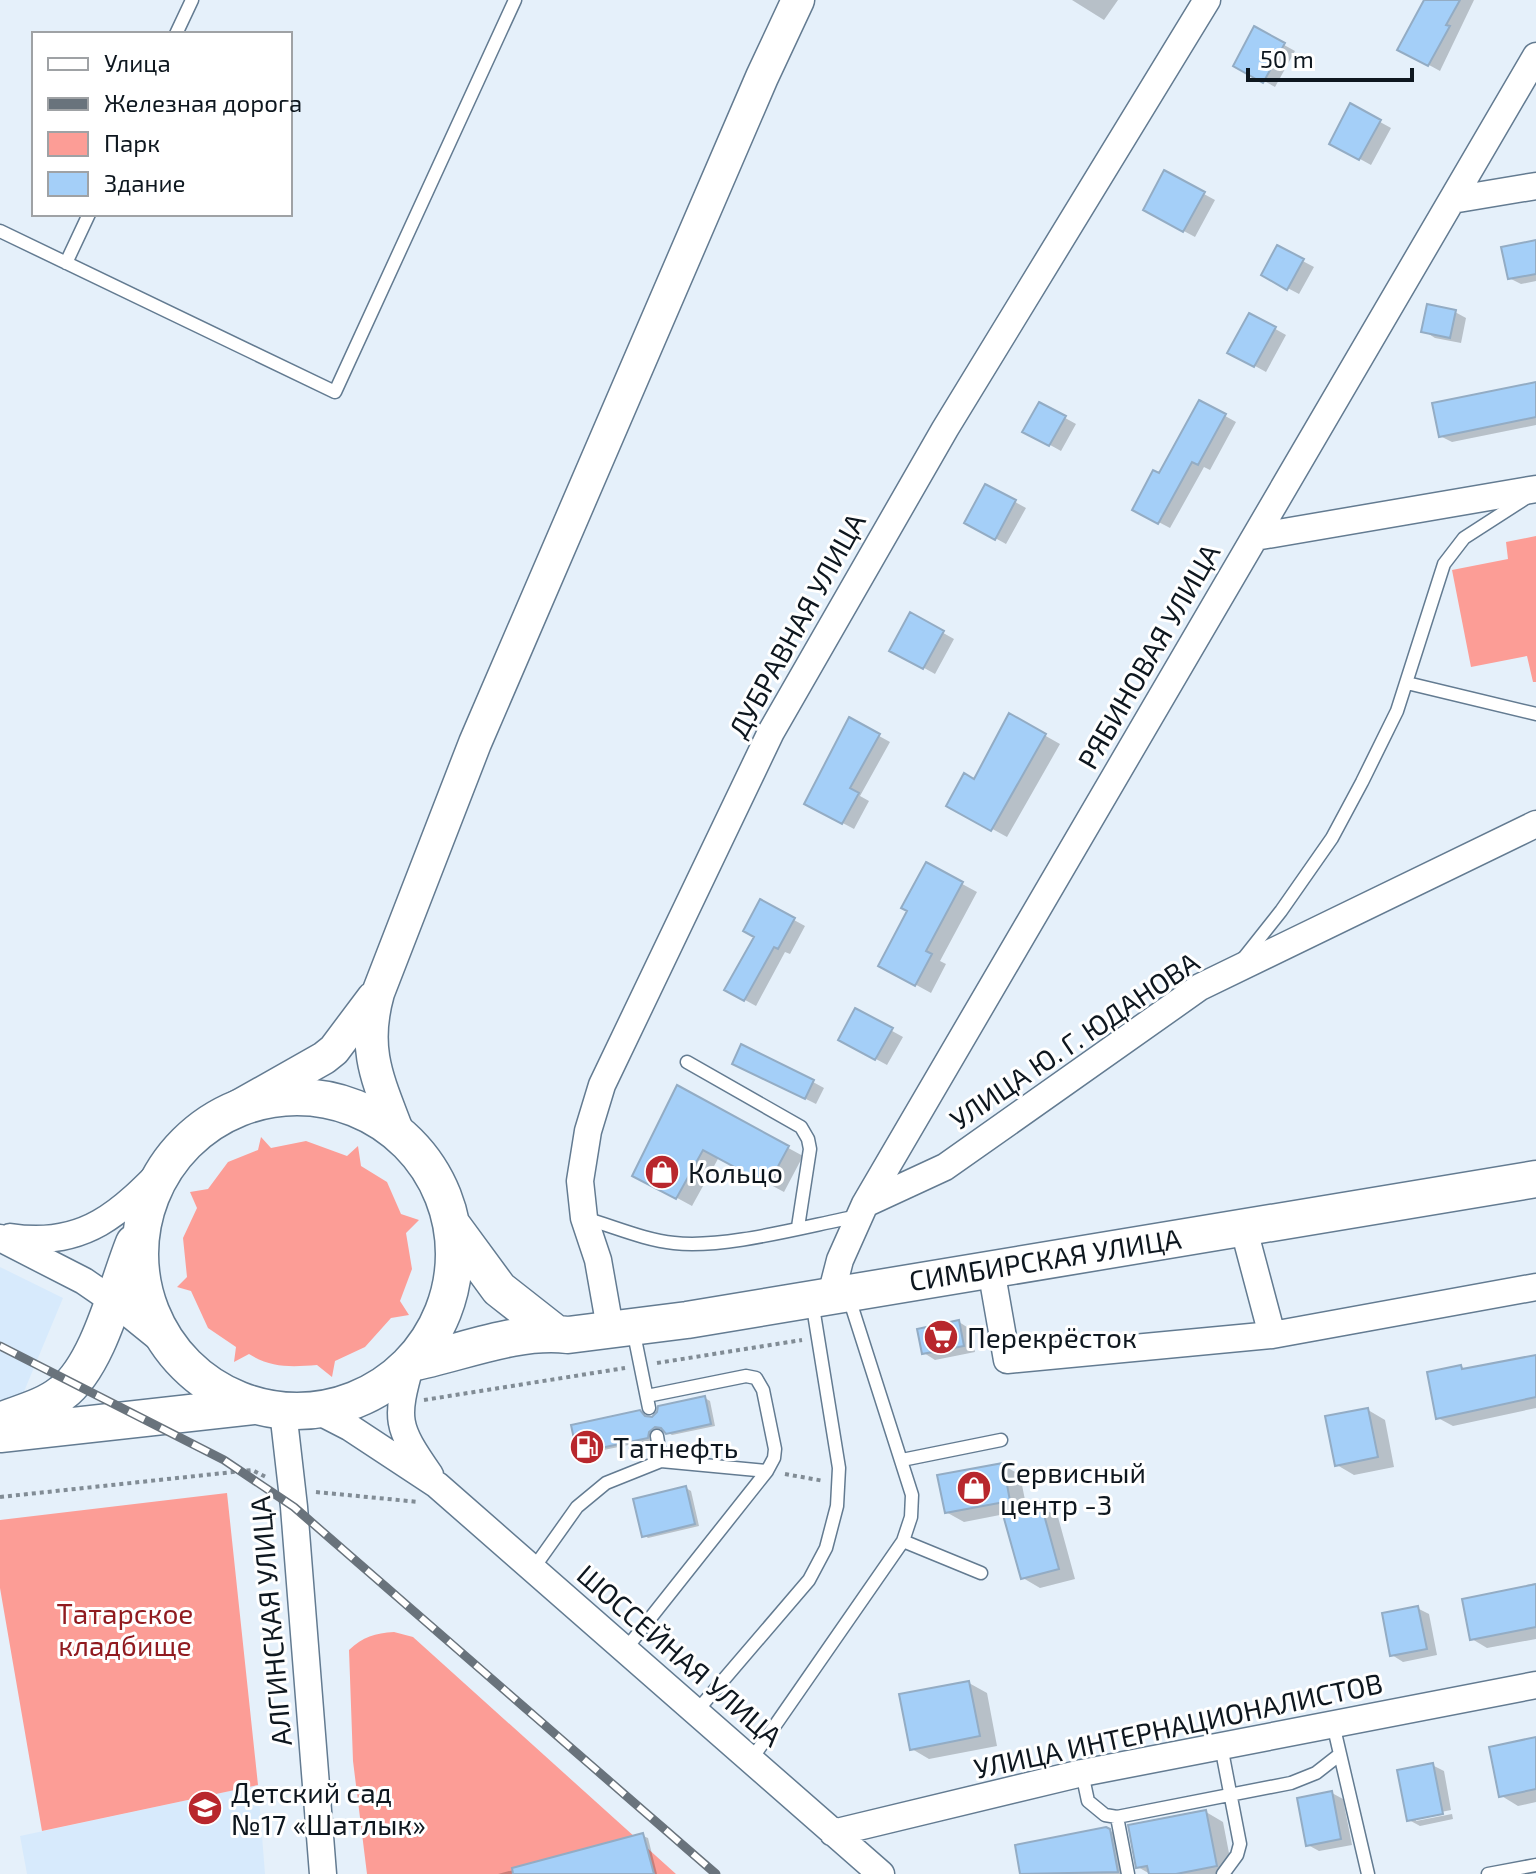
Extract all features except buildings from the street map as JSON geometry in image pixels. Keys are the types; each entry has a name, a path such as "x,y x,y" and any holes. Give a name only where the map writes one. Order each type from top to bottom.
{"main road":[{"path":"0,1434 284,1409 346,1403 390,1381 411,1363 426,1345 450,1293 454,1262 452,1225 441,1190 425,1162 398,1133 378,1119 325,1099 293,1097 262,1101 223,1115 189,1140 155,1187 145,1215 140,1247 141,1276 152,1315 171,1348 205,1382 222,1392 284,1409"},
{"name":"СИМБИРСКАЯ УЛИЦА","path":"411,1363 484,1345 555,1333 568,1335 687,1320 1536,1179"},
{"path":"0,1421 62,1394 73,1383 93,1351 99,1291 145,1215"},
{"path":"452,1225 499,1289 555,1333"}],"street":[{"path":"398,1133 377,1078 371,1050 370,1027 378,993 475,743 798,0"},
{"name":"ДУБРАВНАЯ УЛИЦА","path":"621,1328 584,1218 580,1181 582,1161 602,1085 771,732 945,429 1207,0"},
{"name":"РЯБИНОВАЯ УЛИЦА","path":"830,1295 840,1260 862,1210 1536,56"},
{"path":"1452,200 1536,186"},
{"path":"1255,537 1536,490"},
{"name":"УЛИЦА Ю. Г. ЮДАНОВА","path":"862,1210 945,1167 1200,987 1536,824"},
{"path":"223,1115 324,1058 334,1050 378,993"},
{"path":"0,1237 28,1240 86,1232 122,1209 171,1161"},
{"path":"1243,1226 1272,1335"},
{"path":"0,1237 99,1291 171,1348"},
{"path":"991,1269 1007,1360 1272,1335 1536,1287"},
{"path":"411,1363 401,1401 400,1422 413,1450 437,1485"},
{"path":"284,1409 349,1427 437,1485"},
{"name":"АЛГИНСКАЯ УЛИЦА","path":"284,1409 323,1874"},
{"name":"ШОССЕЙНАЯ УЛИЦА","path":"437,1485 881,1874"},
{"name":"УЛИЦА ИНТЕРНАЦИОНАЛИСТОВ","path":"833,1833 1082,1773 1536,1685"}],"lane":[{"path":"177,32 192,0"},
{"path":"0,231 335,392 515,0"},
{"path":"66,263 88,216"},
{"path":"1230,973 1281,911 1332,838 1397,711 1444,564 1464,538 1536,490"},
{"path":"1407,683 1536,714"},
{"path":"687,1062 801,1127 810,1149 798,1227"},
{"path":"584,1218 671,1243 692,1244 729,1241 862,1210"},
{"path":"696,1712 809,1580 826,1548 837,1506 839,1468 818,1338 830,1295"},
{"path":"751,1760 903,1541 911,1517 912,1495 902,1460 830,1295"},
{"path":"621,1328 641,1366 648,1402 746,1376 756,1378 763,1390 775,1449 767,1471 625,1650"},
{"path":"657,1436 661,1461"},
{"path":"902,1460 1001,1440"},
{"path":"533,1569 577,1507 606,1483 661,1461 767,1471"},
{"path":"903,1541 981,1573"},
{"path":"1333,1724 1368,1874"},
{"path":"1221,1746 1240,1844 1237,1855 1223,1874"},
{"path":"1082,1773 1088,1801 1105,1815 1117,1817 1306,1778 1339,1755"},
{"path":"1117,1817 1128,1874"},
{"path":"1488,1874 1536,1865"}],"path":[{"path":"412,1402 818,1338"},
{"path":"0,1497 252,1470 291,1490 419,1502 437,1485"},
{"path":"767,1471 838,1484"}],"shaded area":[{"path":"0,1267 63,1298 23,1394 0,1400"},
{"name":"Детский сад №17 «Шатлык»","path":"258,1785 265,1874 27,1874 20,1836"}],"green space":[{"path":"1536,536 1536,682 1533,682 1527,656 1471,667 1452,570 1508,559 1506,542"},
{"path":"261,1137 271,1148 306,1141 347,1156 358,1146 361,1166 387,1182 401,1214 419,1220 406,1233 412,1269 400,1301 409,1315 391,1318 365,1347 335,1361 332,1377 317,1365 282,1366 249,1354 234,1362 236,1347 208,1328 191,1291 177,1287 187,1277 183,1238 197,1208 190,1192 208,1189 228,1162 258,1150"},
{"name":"Татарское кладбище","path":"227,1493 258,1785 42,1831 0,1588 0,1520"},
{"path":"394,1632 413,1637 676,1874 367,1874 353,1761 349,1650 370,1636"}],"railway":[{"path":"0,1346 224,1460 294,1507 716,1874"}],"place":[{"name":"Кольцо","path":"662,1172"},
{"name":"Перекрёсток","path":"941,1337"},
{"name":"Татнефть","path":"587,1447"},
{"name":"Сервисный центр -3","path":"974,1488"},
{"name":"Детский сад №17 «Шатлык»","path":"205,1808"}]}
